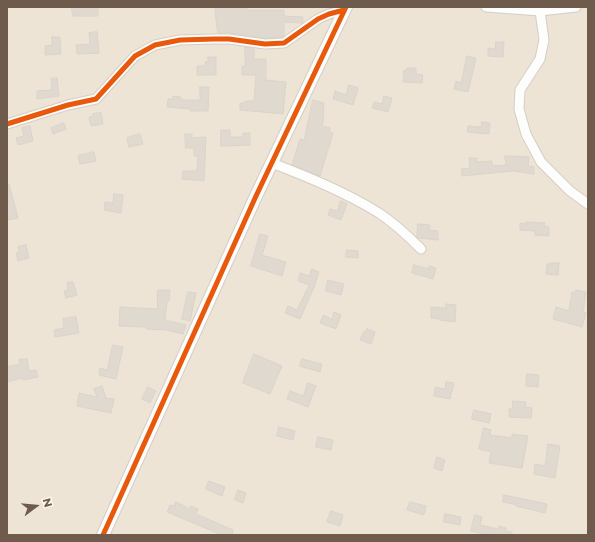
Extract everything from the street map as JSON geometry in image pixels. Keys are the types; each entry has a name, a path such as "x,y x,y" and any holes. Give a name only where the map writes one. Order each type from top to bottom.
{"street":[{"path":"486,7 540,11 576,7"},
{"path":"7,124 68,105 96,99 135,56 155,45 180,40 221,39 265,44 284,43 318,19 345,9"},
{"path":"103,535 256,196 345,9"},
{"path":"540,11 544,40 540,58 520,90 519,109 526,134 541,162 570,191 588,204"},
{"path":"272,163 317,181 379,213 400,229 421,249"}],"shaded area":[{"path":"7,7 588,7 588,535 7,535"}],"building":[{"path":"72,7 98,7 98,16 73,16"},
{"path":"215,7 247,7 247,10 284,10 284,16 303,17 303,23 284,22 284,36 282,37 265,38 230,33 218,33"},
{"path":"97,32 99,53 77,54 76,45 90,44 89,33"},
{"path":"52,37 60,37 61,54 45,55 45,46 52,45"},
{"path":"496,42 504,42 503,57 488,56 488,48 495,49"},
{"path":"245,47 254,48 254,59 266,59 266,80 286,82 283,114 240,110 240,103 245,103 245,101 254,101 256,75 242,75 242,66 245,66"},
{"path":"467,56 476,58 468,92 454,89 456,81 461,83"},
{"path":"208,57 216,57 216,75 197,75 197,66 205,66 205,62 208,62"},
{"path":"407,68 416,68 416,74 423,75 422,83 403,82 404,70 407,70"},
{"path":"57,78 59,96 37,99 37,91 52,90 51,79"},
{"path":"349,85 358,88 353,105 333,99 335,91 346,95"},
{"path":"200,87 209,87 208,111 190,111 190,109 167,107 168,99 173,99 173,96 181,97 181,100 200,100"},
{"path":"384,96 392,98 388,112 372,108 374,102 382,104"},
{"path":"313,100 324,103 324,117 322,126 330,128 330,132 333,133 320,176 292,165 300,139 304,140"},
{"path":"101,113 103,124 91,126 89,117 93,116 93,114"},
{"path":"482,122 490,123 489,134 467,132 468,126 481,127"},
{"path":"64,123 66,129 53,134 51,128"},
{"path":"30,126 33,141 18,145 16,138 24,136 22,128"},
{"path":"221,130 230,130 230,137 243,137 243,133 250,133 250,145 221,146"},
{"path":"140,134 143,144 129,147 127,138"},
{"path":"185,134 192,134 192,138 206,137 204,181 182,179 183,171 197,171 198,156 194,156 194,148 186,148"},
{"path":"94,152 96,161 80,164 78,156"},
{"path":"505,156 529,157 528,166 534,167 534,174 513,171 462,176 461,169 470,168 469,158 477,158 477,162 492,161 492,166 506,165"},
{"path":"7,184 9,184 18,218 7,220"},
{"path":"114,194 123,195 121,213 104,210 105,202 113,203"},
{"path":"341,201 347,204 341,220 328,215 330,209 337,211"},
{"path":"526,222 545,223 544,226 549,227 549,236 535,235 535,231 520,230 520,223 526,224"},
{"path":"418,224 430,225 429,230 438,231 438,240 418,238"},
{"path":"260,234 268,236 262,255 286,262 282,276 251,266"},
{"path":"26,245 29,258 18,261 16,253 19,252 18,247"},
{"path":"347,250 358,251 358,258 346,257"},
{"path":"559,263 558,275 546,274 547,264"},
{"path":"414,265 429,269 429,266 436,268 433,279 412,273"},
{"path":"312,269 319,272 300,319 285,313 288,306 297,310 309,285 298,281 300,273 309,276"},
{"path":"328,280 344,284 341,295 326,291"},
{"path":"73,282 77,295 66,298 64,291 68,290 67,283"},
{"path":"158,290 170,290 165,320 186,325 183,334 166,330 146,329 146,327 119,326 120,307 157,309"},
{"path":"576,290 586,292 583,312 586,313 582,327 553,319 556,307 569,311 572,292 576,292"},
{"path":"188,292 196,293 190,321 182,319"},
{"path":"446,304 456,305 455,322 431,318 431,307 446,308"},
{"path":"334,312 341,315 336,329 320,323 323,315 332,319"},
{"path":"76,317 79,333 55,337 54,330 64,328 63,319"},
{"path":"367,329 375,332 371,344 360,340 364,331 366,332"},
{"path":"113,345 123,347 116,379 99,375 100,368 107,370"},
{"path":"254,354 282,366 270,394 243,383"},
{"path":"27,359 29,371 36,370 38,377 23,380 22,378 7,382 7,367 20,364 19,360"},
{"path":"302,359 322,364 320,372 300,366"},
{"path":"527,374 539,375 538,387 526,386"},
{"path":"446,382 454,383 450,399 434,396 435,387 445,389"},
{"path":"308,383 316,386 308,407 287,399 290,391 303,396"},
{"path":"102,386 106,398 114,399 111,413 77,406 79,393 97,397 94,389"},
{"path":"148,387 156,391 150,403 142,399"},
{"path":"513,401 526,402 525,407 532,408 531,418 509,417 509,409 512,409"},
{"path":"474,410 491,414 489,423 472,419"},
{"path":"279,427 295,431 293,440 277,436"},
{"path":"484,428 491,430 490,435 512,438 512,434 528,436 522,468 489,463 491,452 479,449"},
{"path":"318,437 333,440 331,450 316,447"},
{"path":"548,444 560,446 555,478 534,474 535,464 545,466"},
{"path":"437,457 445,460 442,471 434,468"},
{"path":"209,481 225,487 222,496 206,489"},
{"path":"238,490 246,493 243,503 235,500"},
{"path":"504,495 547,504 545,513 503,502"},
{"path":"176,502 190,509 191,506 198,509 196,514 233,530 232,535 222,535 167,512 170,505 174,506"},
{"path":"410,502 426,506 424,515 407,510"},
{"path":"331,511 343,515 340,526 327,522"},
{"path":"445,514 461,517 460,525 444,522"},
{"path":"475,515 482,517 480,525 498,529 499,526 506,528 505,531 512,532 512,535 490,535 471,531"}],"cycle path":[{"path":"103,535 256,196 346,7"},
{"path":"7,124 68,105 96,99 135,56 155,45 180,40 214,39 229,39 265,44 284,43 318,19 344,10"}]}
